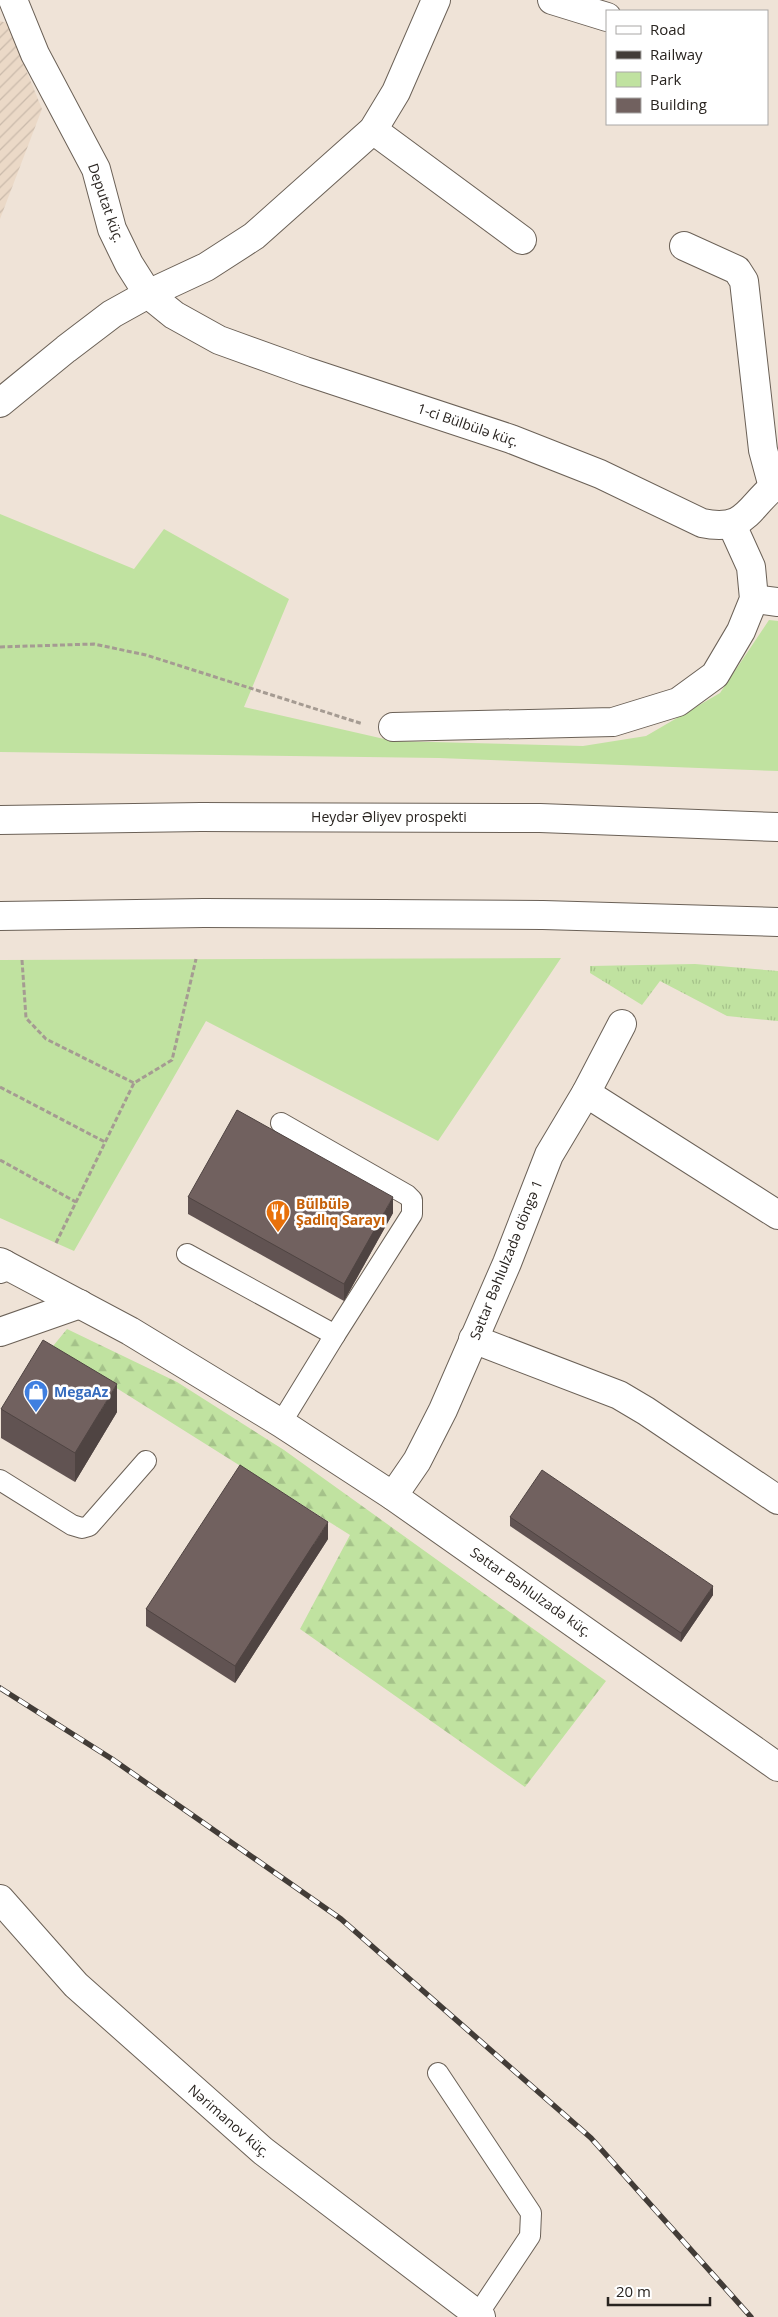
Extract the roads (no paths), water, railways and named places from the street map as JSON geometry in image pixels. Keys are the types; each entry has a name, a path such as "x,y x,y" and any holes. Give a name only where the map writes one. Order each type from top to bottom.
{"main road":[{"name":"Deputat küç.","path":"12,0 35,54 96,169 112,229 129,264 148,294"},
{"path":"0,403 66,348 112,314 148,294 206,267 254,236 372,130 396,92 436,0"},
{"path":"552,0 606,17"},
{"path":"372,130 522,240"},
{"path":"393,727 613,722 678,702 715,675 741,631 766,601 732,525 744,518 776,485 763,450 744,281 737,270 684,246"},
{"name":"1-ci Bülbülə küç.","path":"148,294 174,314 219,340 305,371 511,438 600,474 702,523 716,526 732,525"},
{"name":"Heydər Əliyev prospekti","path":"0,820 201,817 540,818 778,827"},
{"path":"0,916 204,913 533,915 778,922"},
{"name":"Səttar Bəhlulzadə döngə 1","path":"393,1496 417,1461 443,1410 507,1263 549,1155 586,1094 622,1024"},
{"path":"586,1094 778,1215"},
{"name":"Səttar Bəhlulzadə küç.","path":"1,1265 80,1304 186,1364 281,1423 393,1496 778,1767"},
{"path":"0,1332 80,1304"},
{"path":"473,1338 619,1395 646,1411 778,1500"},
{"name":"Nərimanov küç.","path":"0,1899 76,1985 255,2145 480,2316"}],"lane":[{"path":"281,1123 407,1195 412,1200 412,1214 281,1423"},
{"path":"187,1254 335,1335"},
{"path":"0,1480 72,1525 82,1528 89,1526 146,1462"},
{"path":"438,2073 531,2213 530,2236 480,2316"}],"railway":[{"path":"0,1688 112,1759 341,1919 591,2138 751,2317"}],"place":[{"name":"Bülbülə Şadlıq Sarayı","path":"278,1233"},
{"name":"MegaAz","path":"36,1413"}]}
